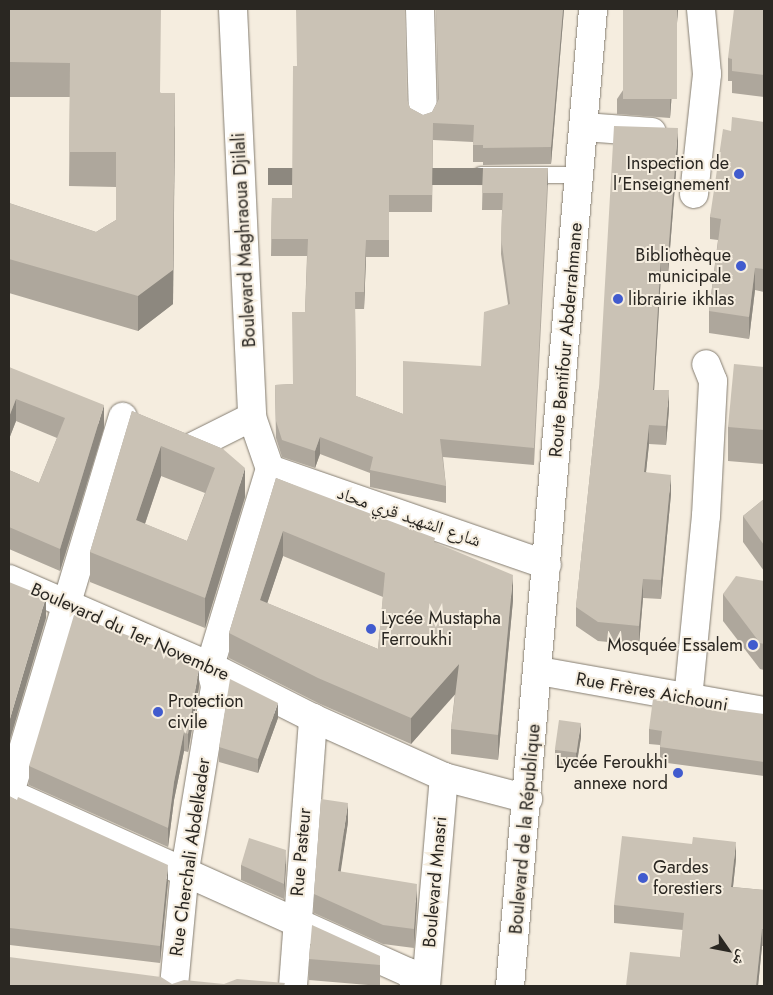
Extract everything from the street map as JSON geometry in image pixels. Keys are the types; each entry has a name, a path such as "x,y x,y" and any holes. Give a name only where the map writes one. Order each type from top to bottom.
{"street":[{"name":"Boulevard Maghraoua Djilali","path":"233,9 252,417 250,474"},
{"path":"420,9 423,116"},
{"name":"Route Bentifour Abderrahmane","path":"539,671 593,9"},
{"path":"694,194 707,74 701,9"},
{"path":"584,127 667,132"},
{"path":"688,699 708,487 713,380 706,364"},
{"name":"شارع الشهيد قري محاد","path":"97,407 158,432 250,474 547,566"},
{"path":"192,447 252,417"},
{"path":"123,418 68,605 9,794 184,870 295,923 408,972 418,986"},
{"name":"Rue Cherchali Abdelkader","path":"183,983 184,870 215,686 210,666 250,474"},
{"name":"Boulevard du 1er Novembre","path":"9,579 210,666 313,718 444,777 528,799"},
{"name":"Rue Frères Aichouni","path":"539,671 764,711"},
{"name":"Boulevard de la République","path":"510,986 539,671"},
{"name":"Rue Pasteur","path":"293,986 295,923 313,718"},
{"name":"Boulevard Mnasri","path":"426,986 444,777"},
{"path":"145,977 183,983"}],"lane":[{"path":"481,175 580,176"}],"building":[{"path":"9,9 161,9 160,93 175,93 173,270 138,296 9,259 9,203 96,232 116,220 116,152 69,152 70,63 9,62"},
{"path":"296,9 405,9 407,99 410,108 423,115 432,112 439,99 436,9 563,9 551,147 483,148 483,145 473,145 474,125 433,123 432,195 389,195 389,240 366,240 364,292 355,292 356,396 403,414 403,361 481,366 484,312 510,304 501,237 503,193 482,193 483,168 548,168 534,448 440,439 446,486 370,470 373,457 320,437 315,451 282,440 276,421 275,385 293,384 292,312 305,312 308,239 271,239 272,198 292,198 293,66 297,66"},
{"path":"623,9 677,9 677,99 623,99"},
{"path":"734,9 764,9 764,75 732,71 732,59 728,58"},
{"path":"732,117 764,122 764,269 755,268 749,317 709,311 721,219 710,217 723,129 731,131"},
{"path":"614,126 678,128 668,255 661,255 653,390 669,390 666,426 649,425 644,472 671,475 661,580 643,579 639,626 598,622 576,607 599,388"},
{"path":"734,364 764,367 764,430 728,427"},
{"path":"9,367 104,405 60,549 9,527 9,470 39,483 65,418 16,399 9,417"},
{"path":"132,411 223,449 245,468 205,598 90,552","holes":["161,446 215,468 187,541 136,520"]},
{"name":"Lycée Mustapha Ferroukhi","path":"276,478 435,538 434,542 513,575 498,735 451,729 459,664 411,718 318,678 229,633","holes":["283,531 385,573 378,649 260,600"]},
{"path":"764,499 764,545 743,516"},
{"path":"736,576 764,581 764,644 760,643 723,594"},
{"path":"9,582 46,597 9,722"},
{"path":"74,615 198,662 199,668 188,734 184,732 174,782 168,828 29,766"},
{"path":"230,679 278,703 258,759 219,747"},
{"path":"653,699 764,714 764,762 660,747 662,731 649,729"},
{"path":"559,720 581,723 577,753 555,750"},
{"path":"9,796 17,800 18,797 168,865 160,946 9,929"},
{"path":"321,799 348,803 338,871 417,884 414,929 383,925 314,894"},
{"path":"622,836 692,844 693,837 736,842 731,887 764,890 764,929 762,929 756,986 626,986 630,952 680,957 684,913 614,905"},
{"path":"249,838 286,850 284,884 241,865"},
{"path":"312,925 380,956 380,965 309,959"},
{"path":"9,957 161,977 172,984 184,980 224,984 237,979 285,983 284,986 9,986"}],"place":[{"name":"Inspection de l'Enseignement","path":"739,174"},
{"name":"Bibliothèque municipale","path":"741,266"},
{"name":"librairie ikhlas","path":"618,299"},
{"name":"Lycée Mustapha Ferroukhi","path":"371,629"},
{"name":"Mosquée Essalem","path":"753,645"},
{"name":"Protection civile","path":"158,712"},
{"name":"Lycée Feroukhi annexe nord","path":"678,773"},
{"name":"Gardes forestiers","path":"643,878"}]}
